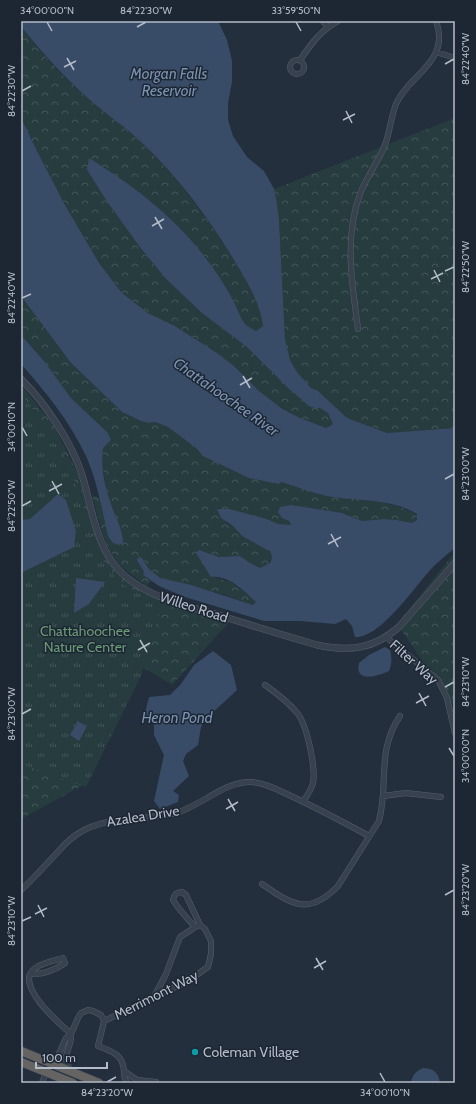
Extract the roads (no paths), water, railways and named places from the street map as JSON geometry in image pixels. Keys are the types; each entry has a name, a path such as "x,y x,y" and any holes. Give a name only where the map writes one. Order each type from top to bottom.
{"highway":[{"path":"21,1051 99,1083"},
{"path":"21,1062 73,1083"}],"street":[{"path":"323,21 328,27"},
{"path":"300,60 316,37 338,21"},
{"path":"358,329 350,249 352,227 357,204 365,182 385,144 397,102 429,64 436,52 439,38 436,21"},
{"path":"436,52 455,58"},
{"name":"Willeo Road","path":"21,378 49,413 75,455 83,477 96,528 108,556 118,569 138,585 160,597 327,648 356,649 370,645 399,628 455,563"},
{"name":"Filter Way","path":"386,637 438,680 447,698 455,733"},
{"path":"265,685 299,715 304,728 314,766 314,775 313,784 303,802"},
{"path":"262,884 289,902 304,905 318,901 329,895 338,886 379,821 382,809 384,756 394,725 400,716"},
{"name":"Azalea Drive","path":"21,890 68,841 77,834 95,825 105,822 176,813 194,806 236,784 250,782 269,786 369,836"},
{"path":"382,796 406,793 441,797"},
{"path":"182,892 186,894 198,926 180,911 173,900 176,893 182,892"},
{"path":"154,997 166,974 180,937 198,926"},
{"name":"Merrimont Way","path":"104,1021 188,981 208,967 211,954 210,941 205,929 198,926"},
{"path":"30,973 39,973 59,968 65,963 65,960 63,958 41,965 30,973 29,983 46,1011 71,1034 72,1040 66,1057 68,1065 73,1072"},
{"path":"44,1061 52,1060 58,1056 66,1038 71,1034 81,1013 86,1011 94,1011 101,1015 104,1021 98,1046 117,1054 121,1060 124,1077 128,1083"},
{"path":"124,1071 135,1079 147,1082 156,1082"},
{"path":"42,1083 46,1072"}],"water":[{"name":"Morgan Falls Reservoir","path":"21,21 218,21 227,40 232,61 232,82 228,103 228,120 233,136 247,157 264,171 274,189 276,198 279,219 285,339 290,360 297,372 311,388 318,391 347,418 387,433 455,428 455,548 432,568 386,621 365,635 355,637 352,626 346,619 335,624 300,621 264,621 185,597 159,586 143,575 144,572 137,560 139,557 142,558 148,568 160,578 191,585 253,605 256,602 230,581 218,577 211,577 196,553 199,550 219,557 240,556 260,568 270,563 272,560 271,553 269,550 242,536 233,526 221,518 217,509 229,509 267,519 278,524 291,525 289,521 282,518 278,512 280,507 291,505 342,513 362,521 384,519 412,523 417,520 417,514 408,509 387,503 332,497 281,482 279,484 249,478 203,456 196,448 168,427 155,422 148,423 141,421 122,412 71,363 21,296 21,118 65,205 99,263 122,293 148,313 175,326 217,353 234,366 259,391 281,408 300,418 326,428 333,424 328,413 320,408 309,406 287,387 247,347 202,313 166,279 139,246 106,200 87,170 89,158 135,189 176,224 214,269 230,294 242,320 246,325 256,331 263,326 259,308 248,283 224,244 192,198 142,143 90,100 63,75 23,29"},
{"path":"21,335 44,361 71,398 108,433 111,440 103,448 103,468 108,495 122,532 123,543 119,545 113,543 108,536 93,475 80,443 57,408 21,364"},
{"path":"58,494 66,500 76,531 74,547 21,573 21,520 30,519"},
{"path":"76,578 105,582 89,604 74,613"},
{"path":"385,647 390,650 391,655 389,671 368,677 360,674 358,670 359,663 369,655"},
{"name":"Heron Pond","path":"213,651 231,665 237,690 209,716 201,727 198,745 186,754 183,761 189,776 173,791 179,795 178,802 160,809 154,801 164,755 154,735 154,722 144,717 149,697 170,695 181,684 194,665"},
{"path":"77,721 87,726 79,741 70,735"},
{"path":"423,1068 433,1070 437,1074 440,1083 411,1083 412,1078 418,1070"}],"place":[{"name":"Coleman Village","path":"195,1052"}],"water label":[{"name":"Chattahoochee River","path":"226,397"}],"park label":[{"name":"Chattahoochee Nature Center","path":"85,640"}]}
